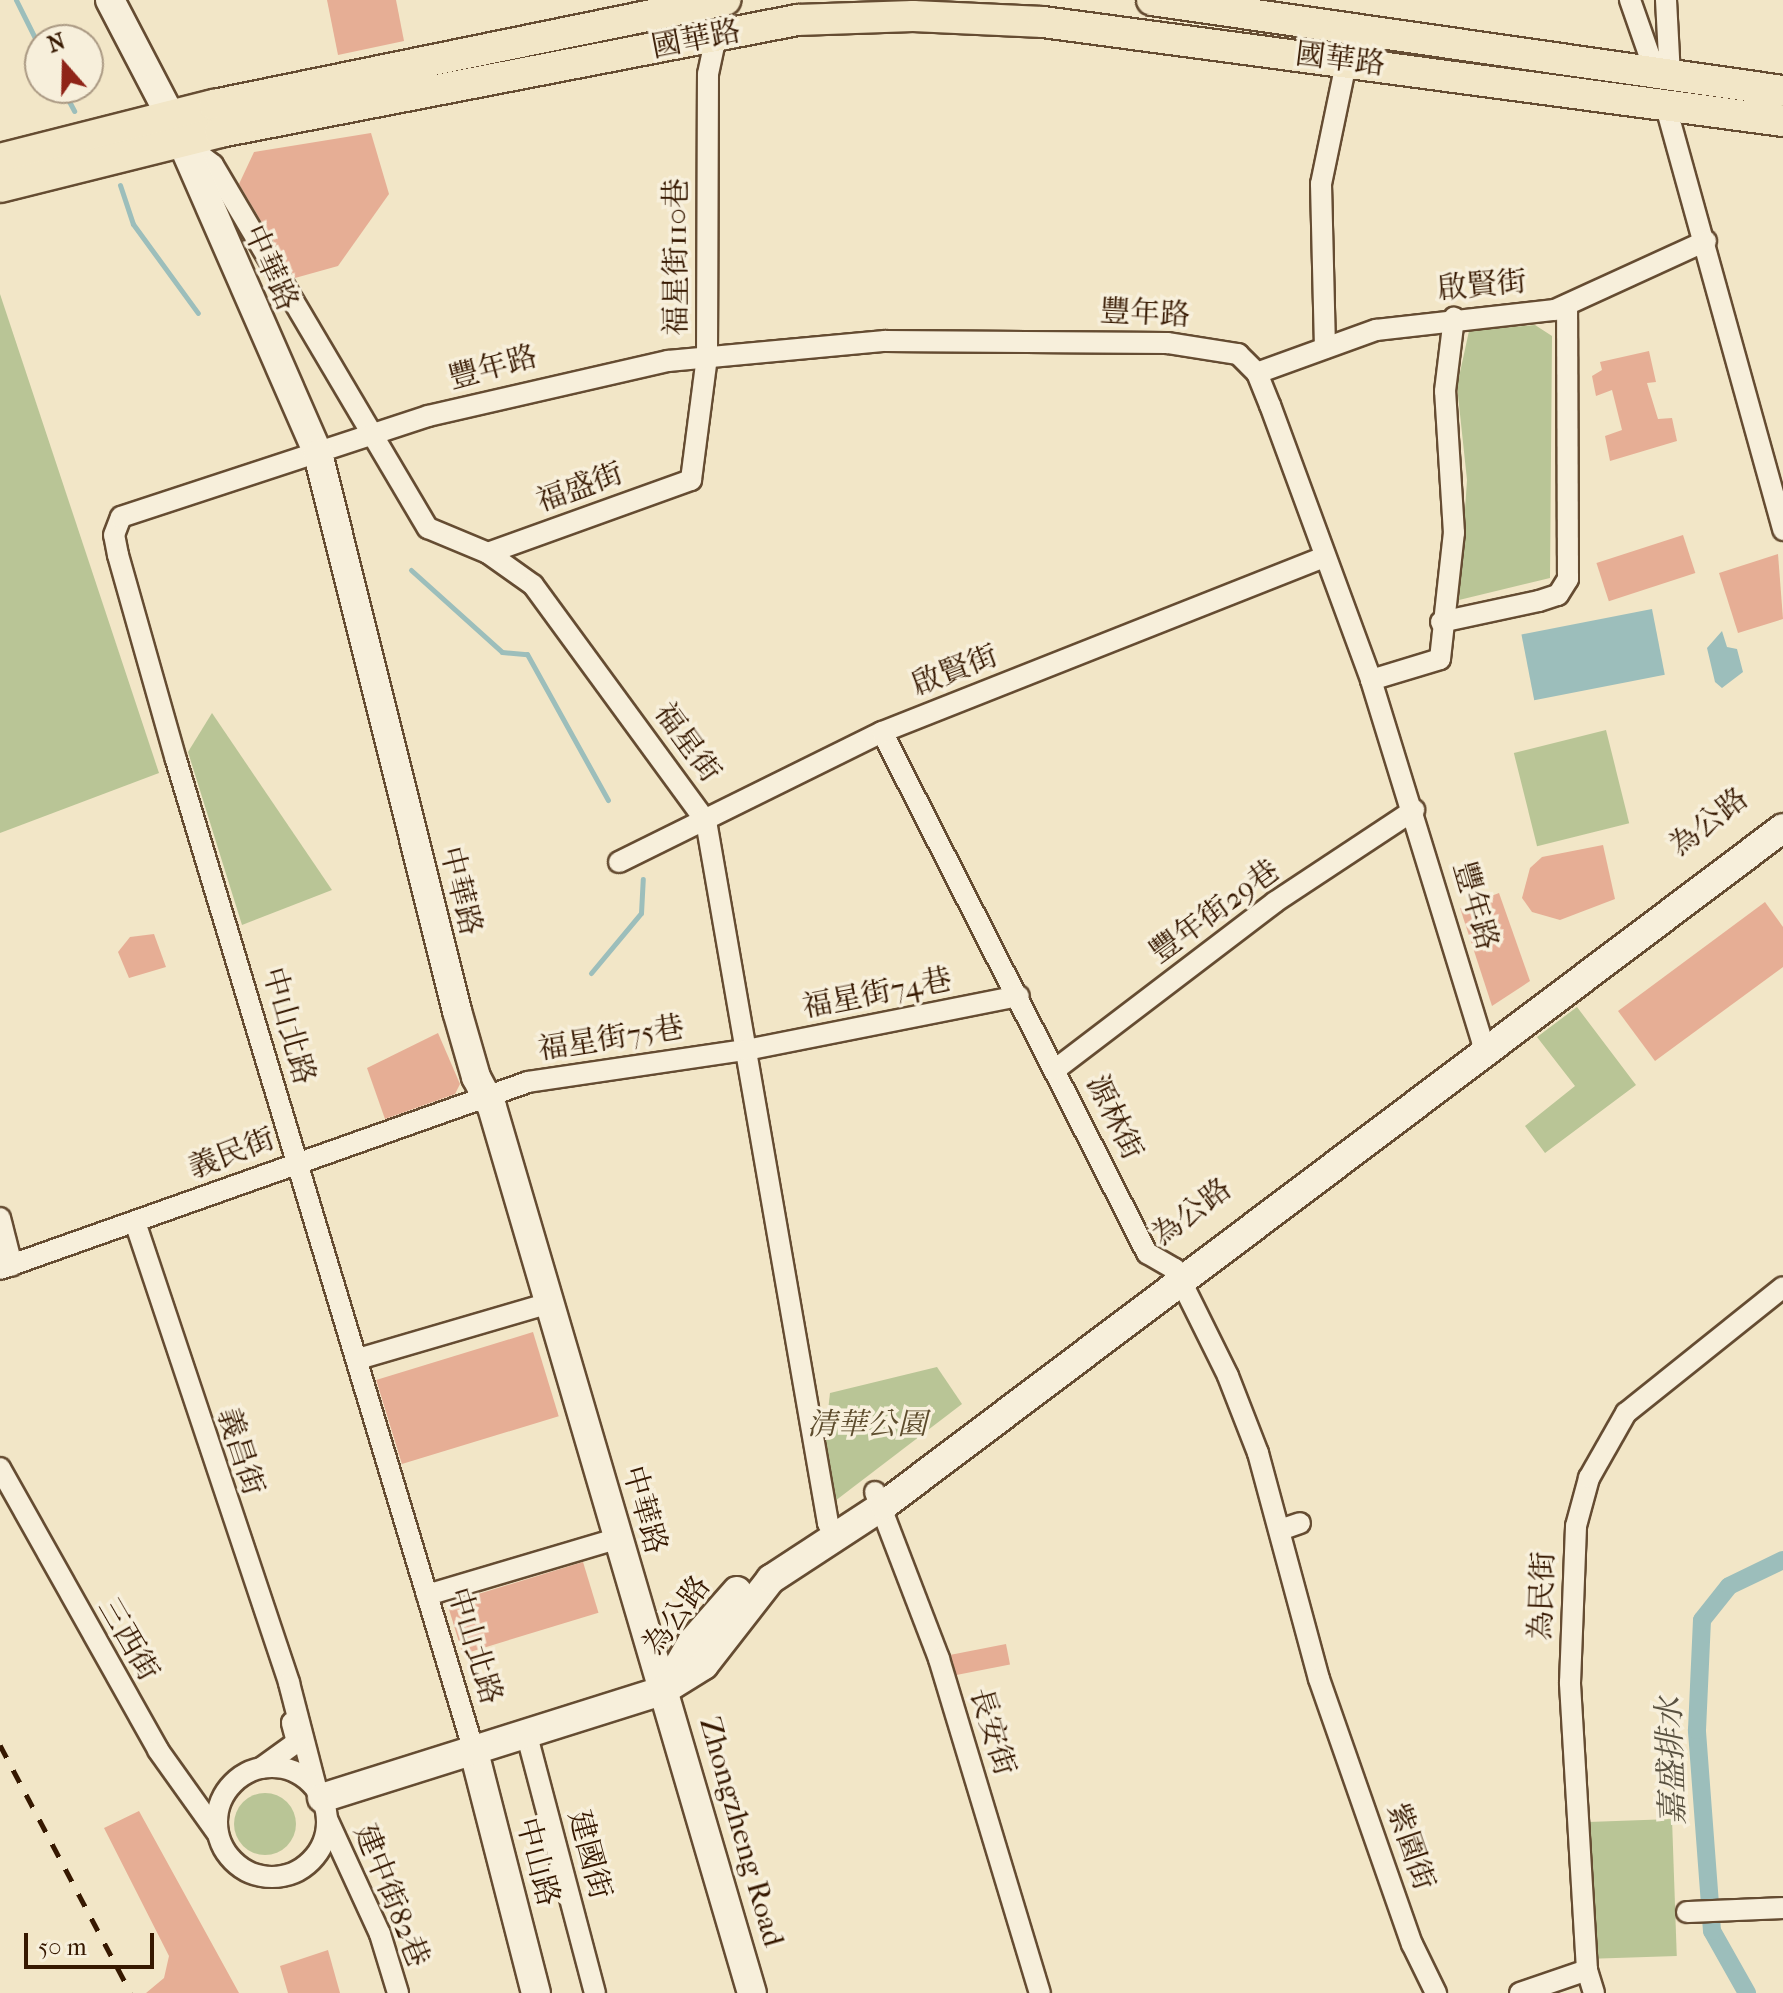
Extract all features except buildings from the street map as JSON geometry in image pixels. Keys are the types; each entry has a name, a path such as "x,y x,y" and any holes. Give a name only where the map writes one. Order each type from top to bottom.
{"main road":[{"path":"716,36 717,0"},
{"name":"國華路","path":"0,187 176,129 725,0"},
{"name":"國華路","path":"1152,0 1783,91"},
{"name":"國華路","path":"0,159 797,20 1046,11 1666,107 1783,121"},
{"path":"1347,59 1354,30"},
{"path":"1666,107 1670,76"}],"street":[{"name":"中華路","path":"110,0 176,129 318,454 419,872 476,1077 487,1096 616,1539 664,1690"},
{"path":"1630,0 1650,57 1670,76"},
{"path":"1666,0 1670,76"},
{"name":"福星街110巷","path":"691,480 707,357 708,74 716,36"},
{"path":"1325,348 1321,184 1347,59"},
{"path":"1666,107 1706,241 1783,530"},
{"name":"福星街","path":"176,129 213,165 256,245 377,433 428,528 488,553 533,585 706,821 832,1529"},
{"name":"啟賢街","path":"1257,373 1376,330 1567,305 1706,241"},
{"path":"1441,622 1549,598 1568,579 1567,305"},
{"path":"1371,680 1440,659 1441,622 1454,533 1445,391 1454,318"},
{"name":"豐年路","path":"318,454 377,433 565,380 707,357 885,341 1101,341 1215,348 1238,354 1257,373 1322,558 1371,680 1486,1045"},
{"name":"中山北路","path":"318,454 147,506 121,517 114,535 296,1161 473,1748"},
{"name":"福盛街","path":"488,553 691,480"},
{"name":"啟賢街","path":"619,862 882,732 1322,558"},
{"name":"源林街","path":"882,732 1019,996 1147,1253 1179,1275 1228,1376 1280,1530"},
{"name":"為公路","path":"1574,980 1783,808"},
{"name":"豐年街29巷","path":"1056,1069 1275,902 1414,810"},
{"name":"為公路","path":"322,1803 473,1748 664,1690 688,1647 731,1596 880,1499 1486,1045 1783,828"},
{"name":"福星街74巷","path":"746,1050 1019,996"},
{"name":"福星街75巷","path":"487,1096 611,1067 746,1050"},
{"name":"義民街","path":"6,1267 296,1161 487,1096"},
{"path":"0,1218 6,1267"},
{"name":"義昌街","path":"135,1222 293,1699"},
{"name":"為民街","path":"1594,1993 1587,1970 1570,1683 1576,1526 1589,1478 1626,1413 1783,1287"},
{"path":"358,1359 549,1303"},
{"name":"三西街","path":"0,1468 158,1750 218,1834"},
{"name":"長安街","path":"880,1499 939,1659 1040,1993"},
{"path":"1280,1530 1300,1523"},
{"name":"紫園街","path":"1280,1530 1333,1718 1412,1944 1436,1993"},
{"path":"427,1595 616,1539"},
{"name":"Zhongzheng Road","path":"664,1690 752,1993"},
{"path":"260,1768 292,1771 322,1803 317,1854 289,1875 272,1878 238,1866 218,1834 216,1817 230,1785 297,1742 293,1699"},
{"name":"建中街82巷","path":"293,1699 322,1803 380,1934 398,1993"},
{"name":"建國街","path":"526,1732 595,1993"},
{"name":"中山路","path":"473,1748 536,1993"},
{"path":"1687,1912 1783,1908"},
{"path":"1520,1993 1587,1970"}],"green space":[{"path":"0,294 159,773 0,833"},
{"path":"1535,325 1552,336 1550,578 1459,600 1467,480 1457,386 1469,331"},
{"path":"212,713 332,890 242,925 188,752"},
{"path":"1606,730 1629,823 1537,846 1514,753"},
{"path":"1577,1007 1636,1085 1545,1153 1525,1126 1575,1086 1537,1037"},
{"name":"清華公園","path":"937,1367 962,1404 835,1501 824,1446 830,1393"},
{"path":"265,1793 277,1795 287,1802 294,1812 294,1836 287,1846 277,1853 265,1855 253,1853 243,1846 236,1836 234,1824 236,1812 243,1802 253,1795"},
{"path":"1672,1819 1677,1956 1593,1959 1588,1822"}],"water":[{"path":"1652,609 1665,675 1534,700 1521,634"},
{"path":"1722,631 1727,647 1737,649 1743,672 1722,688 1715,682 1707,648"}],"waterway":[{"path":"16,0 28,24"},
{"path":"70,104 74,111"},
{"path":"120,185 133,224 198,313"},
{"path":"411,570 502,652 527,654 608,800"},
{"path":"591,973 641,913 643,879"},
{"name":"嘉盛排水","path":"1747,1993 1712,1931 1697,1730 1702,1620 1729,1586 1783,1560"}],"railway":[{"path":"0,1745 131,1993"}]}
